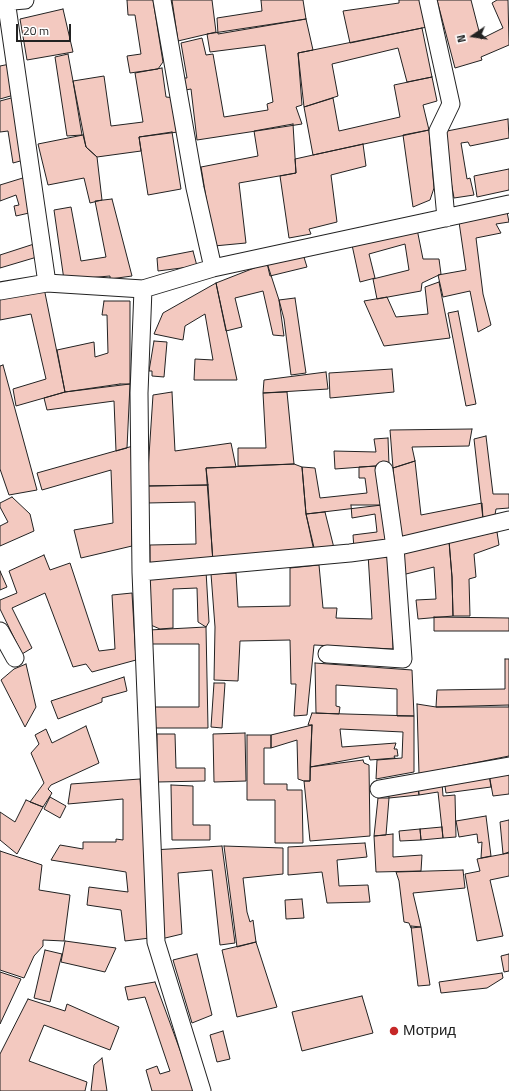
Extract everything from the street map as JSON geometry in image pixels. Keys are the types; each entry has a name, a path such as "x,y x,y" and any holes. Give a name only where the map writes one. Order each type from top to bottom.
{"street":[{"path":"25,0 4,2 47,283"},
{"path":"162,0 195,188 213,268"},
{"path":"428,0 451,104 438,131 446,218"},
{"path":"0,291 47,283 143,289 213,268 509,204"},
{"path":"143,289 139,393 141,572 156,942 202,1091"},
{"path":"327,654 403,659 395,547 384,470"},
{"path":"141,572 350,553 395,547 509,520"},
{"path":"0,631 14,658"},
{"path":"379,789 509,766"}],"building":[{"path":"127,0 153,0 163,62 158,69 130,73 127,56 141,54 135,15 128,15"},
{"path":"172,0 212,0 216,32 178,41"},
{"path":"261,0 303,0 306,19 218,34 217,18 262,11"},
{"path":"399,0 421,0 427,27 350,43 343,11 399,3"},
{"path":"437,0 471,0 481,39 503,28 492,3 497,0 508,0 509,45 481,57 482,60 455,68"},
{"path":"63,9 73,52 27,60 20,19"},
{"path":"306,19 313,50 298,53 302,105 296,107 302,124 197,140 191,89 180,91 178,78 187,78 181,43 202,38 206,55 213,54 224,117 268,110 267,104 273,102 265,45 210,52 207,34"},
{"path":"422,28 432,77 407,82 398,48 332,64 338,96 304,107 298,53"},
{"path":"68,54 82,135 67,136 55,57"},
{"path":"10,64 14,95 0,99 0,66"},
{"path":"162,68 166,97 176,98 178,132 139,137 141,151 97,157 86,147 73,81 104,76 111,126 143,122 135,73"},
{"path":"432,77 437,101 423,105 429,130 313,155 304,107 333,98 339,131 400,117 394,85"},
{"path":"15,97 24,160 13,163 8,131 0,132 0,101"},
{"path":"508,119 509,138 470,146 468,142 461,143 467,179 470,178 474,195 454,198 442,132"},
{"path":"293,124 296,173 239,183 246,243 214,246 201,167 258,156 254,131"},
{"path":"429,130 434,188 430,200 413,207 403,135"},
{"path":"172,132 181,189 148,195 139,137"},
{"path":"83,135 86,147 97,157 102,200 90,203 84,178 48,185 38,144"},
{"path":"363,144 366,166 331,175 337,222 309,229 311,234 289,238 280,176 296,173 295,159"},
{"path":"509,169 509,190 477,197 474,176"},
{"path":"26,177 29,213 16,216 14,206 19,205 16,195 0,201 0,185"},
{"path":"112,199 132,276 110,279 110,276 64,280 54,210 71,207 81,261 106,257 95,201"},
{"path":"507,212 509,222 496,224 501,233 476,238 483,294 491,325 478,332 470,291 443,297 438,275 466,270 459,222"},
{"path":"417,229 423,259 439,259 441,274 422,283 421,291 377,299 373,279 409,270 405,244 369,254 375,278 360,282 352,245"},
{"path":"34,244 37,257 0,268 0,255"},
{"path":"193,251 197,266 158,271 157,258"},
{"path":"303,254 307,267 270,276 267,263"},
{"path":"267,263 279,300 284,336 273,335 263,291 235,298 242,327 226,331 216,283"},
{"path":"439,282 450,338 384,346 364,301 387,297 396,317 428,314 425,287"},
{"path":"216,283 237,380 194,380 195,359 213,360 205,314 185,326 183,340 154,334 163,313"},
{"path":"44,288 65,392 16,406 13,389 46,379 31,314 0,320 0,298"},
{"path":"295,298 306,373 291,375 284,319 279,300"},
{"path":"104,301 130,301 130,384 65,392 57,350 94,342 95,357 108,353 107,315 102,315"},
{"path":"458,311 476,404 466,406 448,313"},
{"path":"154,341 167,342 164,377 152,376 152,371 149,371"},
{"path":"3,365 37,490 9,495 0,469 0,366"},
{"path":"392,369 394,392 330,398 329,373"},
{"path":"326,372 328,389 263,393 264,380"},
{"path":"120,384 130,384 127,448 116,451 114,401 47,410 44,398 65,392"},
{"path":"172,392 175,451 231,443 236,467 206,468 208,485 147,486 153,395"},
{"path":"287,392 294,464 238,466 238,448 266,448 263,393"},
{"path":"472,429 469,446 412,447 415,461 393,468 390,430"},
{"path":"486,436 493,494 509,494 509,508 496,509 495,515 483,519 474,439"},
{"path":"388,438 389,465 335,469 334,451 376,452 374,439"},
{"path":"133,446 132,546 81,558 74,530 113,523 111,470 42,490 37,473"},
{"path":"415,461 421,515 482,503 483,519 400,538 393,468"},
{"path":"294,464 302,467 306,514 314,551 213,561 206,468"},
{"path":"377,466 382,505 306,514 302,467 315,468 320,498 367,493 365,478 359,478 359,467"},
{"path":"208,485 213,564 150,566 150,545 196,544 195,502 147,503 147,486"},
{"path":"12,497 30,514 34,531 0,546 0,526 8,522 0,507 0,503"},
{"path":"351,505 382,505 391,544 354,549 353,535 377,532 375,514 352,518"},
{"path":"325,512 335,552 316,556 306,514"},
{"path":"497,532 499,545 474,554 476,577 469,579 470,616 453,616 449,541"},
{"path":"449,541 453,616 418,619 416,600 436,599 434,567 402,575 398,555"},
{"path":"388,552 392,600 393,649 314,645 307,715 294,716 296,684 291,684 290,640 240,641 238,681 214,680 215,627 211,574 236,573 238,607 290,606 290,568 319,565 323,608 337,608 336,618 372,619 368,554"},
{"path":"44,555 50,570 70,563 99,651 115,649 112,595 132,593 136,660 92,672 86,664 73,667 45,593 12,608 32,648 22,654 0,609 0,600 17,593 9,571"},
{"path":"0,571 7,587 0,590"},
{"path":"206,571 209,622 206,627 198,622 197,588 173,589 173,628 160,629 146,623 145,575"},
{"path":"434,617 509,618 509,631 434,631"},
{"path":"206,627 208,728 155,728 155,707 199,707 199,644 149,644 149,630"},
{"path":"505,659 509,659 509,707 436,707 437,690 505,689"},
{"path":"315,663 412,670 414,716 397,716 397,689 336,685 336,706 340,707 339,714 316,713"},
{"path":"26,664 36,707 25,727 1,680 14,669"},
{"path":"124,677 127,691 102,698 102,702 58,719 51,701"},
{"path":"214,683 225,683 222,728 211,727"},
{"path":"417,704 436,707 509,705 509,756 419,774"},
{"path":"312,713 414,716 414,772 376,779 377,760 402,758 403,732 340,729 342,747 396,743 394,749 397,749 398,756 394,756 395,758 370,760 369,756 310,767 312,725 308,725"},
{"path":"312,725 310,781 304,781 298,779 297,740 271,748 271,735"},
{"path":"86,726 99,763 51,785 48,789 52,793 43,807 30,802 44,783 31,753 39,744 35,735 46,729 52,743"},
{"path":"245,733 246,781 214,782 213,734"},
{"path":"157,734 175,734 176,768 205,768 205,781 157,782"},
{"path":"247,735 271,735 271,748 264,748 264,784 287,784 287,790 302,790 303,843 275,843 275,800 247,800"},
{"path":"363,760 364,763 369,765 370,836 310,841 304,781 310,781 310,767"},
{"path":"509,771 509,794 493,796 489,774"},
{"path":"489,774 491,787 446,793 444,780"},
{"path":"140,779 150,938 125,941 121,910 87,905 89,887 128,892 126,872 51,860 60,845 83,849 83,842 116,842 116,839 123,840 123,799 68,804 71,784"},
{"path":"442,782 443,796 455,795 456,837 443,838 438,792 419,795 418,786"},
{"path":"171,785 193,786 193,825 210,825 210,840 172,840"},
{"path":"418,786 419,795 389,798 388,789"},
{"path":"50,797 66,806 60,818 44,809"},
{"path":"378,798 389,798 386,835 374,836"},
{"path":"26,800 43,807 17,854 0,840 0,812 15,822"},
{"path":"486,816 491,856 481,858 482,842 478,843 477,834 459,837 456,821"},
{"path":"509,820 509,852 503,854 500,822"},
{"path":"442,827 443,838 421,840 420,829"},
{"path":"420,829 421,840 400,841 399,831"},
{"path":"393,834 393,857 422,855 421,871 376,872 374,836"},
{"path":"365,843 367,857 337,860 339,886 368,885 370,902 327,903 322,872 288,875 288,847"},
{"path":"222,846 235,943 220,945 212,870 178,873 182,934 161,939 152,850"},
{"path":"224,846 283,848 283,874 243,878 247,912 250,922 253,920 256,942 237,947"},
{"path":"0,851 42,865 39,890 70,895 64,941 43,940 43,946 34,956 24,978 0,970"},
{"path":"509,853 509,876 490,880 503,936 477,941 465,874 480,871 477,859"},
{"path":"463,870 465,888 413,893 421,927 411,928 409,923 404,922 399,881 396,872"},
{"path":"302,899 304,918 286,919 285,900"},
{"path":"411,926 421,927 430,985 418,986"},
{"path":"65,941 116,948 105,972 61,962"},
{"path":"256,942 277,1007 237,1017 222,950"},
{"path":"45,950 62,954 50,1002 34,998"},
{"path":"197,954 212,1015 192,1023 173,960"},
{"path":"509,954 509,971 504,972 501,956"},
{"path":"0,972 21,979 0,1024"},
{"path":"502,973 503,978 487,988 441,993 439,982"},
{"path":"155,982 195,1091 152,1091 146,1070 157,1066 160,1074 170,1071 145,997 128,1000 125,987"},
{"path":"362,996 373,1033 302,1051 292,1012"},
{"path":"28,999 65,1011 67,1004 119,1027 110,1050 44,1025 29,1061 87,1082 85,1091 0,1091 0,1054"},
{"path":"223,1031 230,1059 217,1062 210,1035"},
{"path":"102,1058 107,1091 91,1091 94,1065"}],"place":[{"name":"Мотрид","path":"394,1031"}]}
